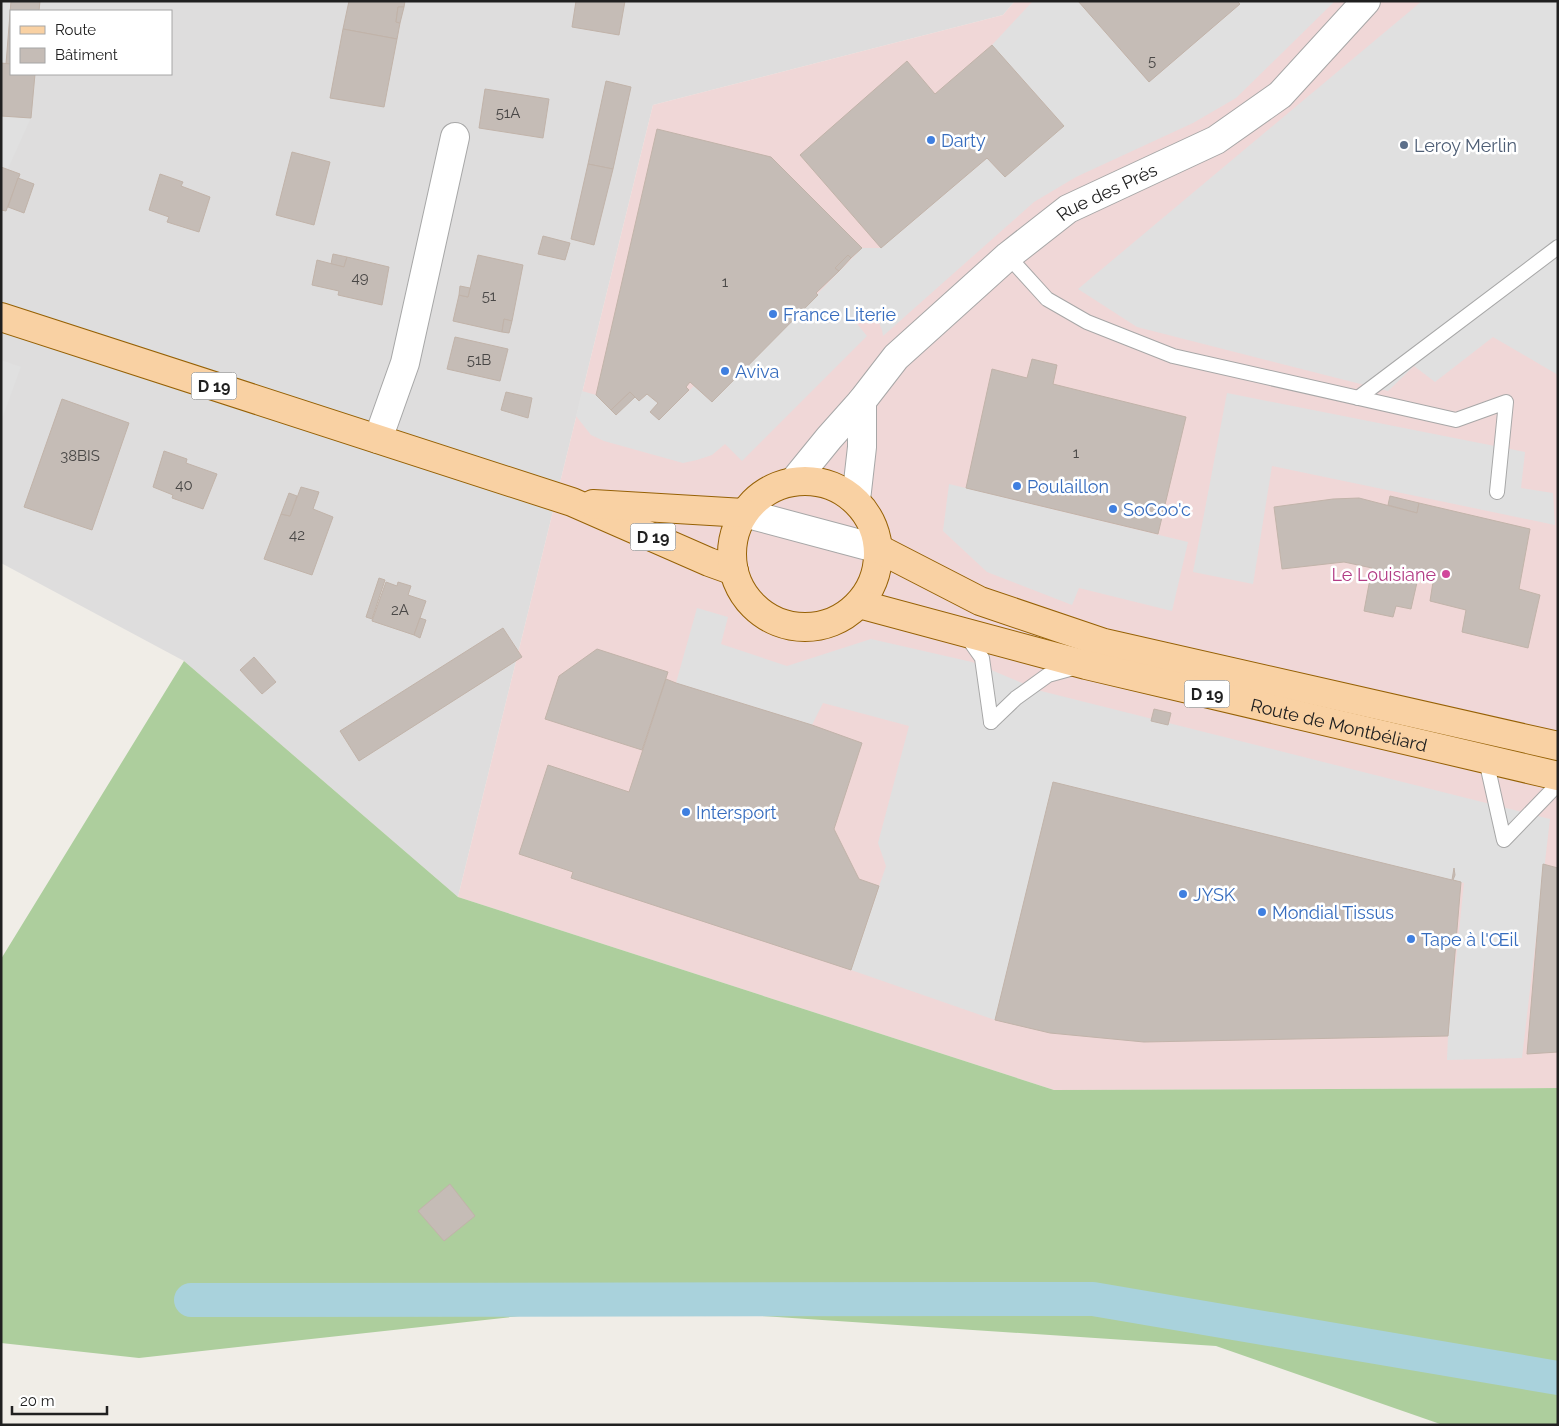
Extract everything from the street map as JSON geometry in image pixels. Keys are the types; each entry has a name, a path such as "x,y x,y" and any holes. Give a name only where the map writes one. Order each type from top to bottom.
{"main road":[{"name":"D 19","path":"1,317 572,502 709,562 734,571"},
{"path":"794,481 817,481 838,487 856,500 868,514 875,531 879,549 877,569 871,588 859,604 841,618 820,626 797,627 776,621 757,609 742,592 734,571 732,551 735,531 744,514 757,498 774,487 794,481"},
{"name":"D 19","path":"572,502 744,514"},
{"name":"Route de Montbéliard","path":"879,549 980,601 1104,643 1558,746"},
{"name":"Route de Montbéliard","path":"859,604 1086,665 1558,776"}],"street":[{"name":"Rue des Prés","path":"794,481 862,401 896,357 1008,256 1068,209 1216,140 1280,95 1366,1"},
{"path":"378,439 405,362 456,137"},
{"path":"856,500 862,447 862,401"},
{"path":"744,514 879,549"}],"lane":[{"path":"1358,398 1558,247"},
{"path":"1008,256 1047,299 1087,322 1173,356 1456,420 1506,402 1497,492"},
{"path":"963,632 982,658 991,722 1016,698 1048,675 1086,665"},
{"path":"1486,760 1504,840 1558,784"}],"shaded area":[{"path":"1,1 1015,1 1003,15 653,105 458,897 184,661 1,563"},
{"path":"1,1 11,1 6,64 1,63"},
{"path":"1015,1 1558,1 1558,1088 1054,1090 458,897 653,105 1003,15"},
{"path":"1033,1 1078,1 1149,82 1239,5 1237,1 1335,1 1236,98 1193,123 1076,177 1034,202 883,336 878,320 870,315 861,313 853,319 867,336 742,461 725,444 712,455 683,463 604,441 591,435 576,416 582,391 596,395 611,409 635,397 639,401 647,394 658,403 659,420 694,386 712,402 862,248 881,248 987,158 1005,177 992,45"},
{"name":"Leroy Merlin","path":"1422,1 1558,1 1558,375 1493,337 1435,382 1414,366 1388,391 1137,327 1078,289"},
{"path":"1,116 31,118 8,169 1,167"},
{"path":"1,360 21,367 1,422"},
{"path":"1227,393 1525,452 1521,488 1553,493 1555,525 1272,466 1253,584 1193,572"},
{"path":"949,484 1188,542 1172,611 1079,588 1072,605 987,572 943,531"},
{"path":"697,608 728,617 721,644 787,666 871,639 972,662 1041,691 1550,819 1522,1058 1447,1060 1464,883 1053,785 995,1020 851,970 886,866 878,843 909,726 823,703 812,725 676,683"}],"green space":[{"path":"184,661 458,897 1054,1090 1558,1088 1558,1425 1443,1425 1216,1346 611,1306 139,1358 1,1343 1,959"}],"building":[{"path":"11,1 40,1 39,10 10,10"},
{"path":"349,1 405,1 404,7 398,7 396,22 400,23 397,39 343,29"},
{"path":"576,1 625,1 619,35 572,27"},
{"path":"1078,1 1237,1 1240,4 1149,82"},
{"path":"398,7 404,7 400,23 396,22"},
{"path":"10,14 10,64 6,64"},
{"path":"343,29 397,39 384,107 330,98"},
{"name":"Darty","path":"992,45 1064,126 1005,177 987,158 881,248 800,155 907,61 935,94"},
{"path":"1,63 10,64 10,75 35,75 31,118 1,116"},
{"path":"606,81 631,87 613,169 588,164"},
{"path":"485,89 549,99 543,138 479,128"},
{"path":"657,129 771,157 862,248 851,258 848,255 835,268 839,271 816,293 818,295 712,402 690,382 686,387 689,390 659,420 650,412 658,403 647,394 639,401 630,392 611,410 596,395"},
{"path":"292,152 330,162 314,225 276,215"},
{"path":"588,164 613,169 594,245 571,239"},
{"path":"1,167 20,174 6,211 1,210"},
{"path":"160,174 183,182 181,186 210,197 199,232 167,222 169,217 149,210"},
{"path":"18,178 34,184 24,213 8,207"},
{"path":"543,236 570,243 565,260 538,254"},
{"path":"333,254 347,257 344,267 331,264"},
{"path":"478,255 523,265 512,321 504,319 502,332 453,321 459,295 468,297"},
{"path":"848,255 851,258 839,271 835,268"},
{"path":"347,257 389,267 382,305 338,295 339,291 312,285 317,260 344,267"},
{"path":"460,286 470,288 468,297 459,295"},
{"path":"504,319 512,321 509,333 502,332"},
{"path":"455,337 508,349 500,381 447,369"},
{"path":"1032,359 1057,365 1053,384 1186,417 1158,534 966,488 992,369 1027,378"},
{"path":"506,392 532,398 528,418 501,410"},
{"path":"630,392 635,397 616,415 611,410"},
{"path":"62,399 129,423 92,530 24,507"},
{"path":"164,451 187,459 186,463 217,474 203,509 172,498 173,495 153,487"},
{"path":"301,487 319,492 313,509 333,517 312,575 264,559 281,514 290,516"},
{"path":"289,493 297,496 290,516 281,514"},
{"path":"1390,496 1419,503 1417,513 1388,505"},
{"name":"Le Louisiane","path":"1359,498 1417,513 1419,503 1530,529 1519,589 1540,595 1528,648 1462,632 1466,610 1430,601 1433,582 1418,578 1411,609 1396,606 1393,617 1364,611 1372,568 1344,562 1282,569 1274,507 1333,499"},
{"path":"379,578 385,580 372,619 366,617"},
{"path":"386,582 397,586 398,582 411,586 408,595 426,601 414,635 372,621"},
{"path":"420,618 426,620 420,638 414,635"},
{"path":"503,628 522,657 359,761 340,731"},
{"path":"597,649 668,672 642,750 545,719 559,676"},
{"path":"254,657 276,682 262,694 240,670"},
{"name":"Intersport","path":"666,679 812,725 862,743 834,829 859,879 879,886 851,970 571,878 573,872 519,854 548,765 629,792"},
{"path":"1154,709 1171,713 1168,725 1151,721"},
{"path":"1053,782 1452,880 1454,868 1455,875 1453,880 1461,882 1448,1036 1144,1042 1050,1033 995,1020"},
{"path":"1543,864 1558,868 1558,1052 1527,1054"},
{"path":"450,1184 475,1216 444,1241 418,1211"}],"waterway":[{"path":"191,1300 1093,1299 1558,1378"}],"place":[{"name":"Darty","path":"931,140"},
{"name":"Leroy Merlin","path":"1404,145"},
{"name":"France Literie","path":"773,314"},
{"name":"Aviva","path":"725,371"},
{"name":"Poulaillon","path":"1017,486"},
{"name":"SoCoo'c","path":"1113,509"},
{"name":"Le Louisiane","path":"1446,574"},
{"name":"Intersport","path":"686,812"},
{"name":"JYSK","path":"1183,894"},
{"name":"Mondial Tissus","path":"1262,912"},
{"name":"Tape à l'Œil","path":"1411,939"}]}
